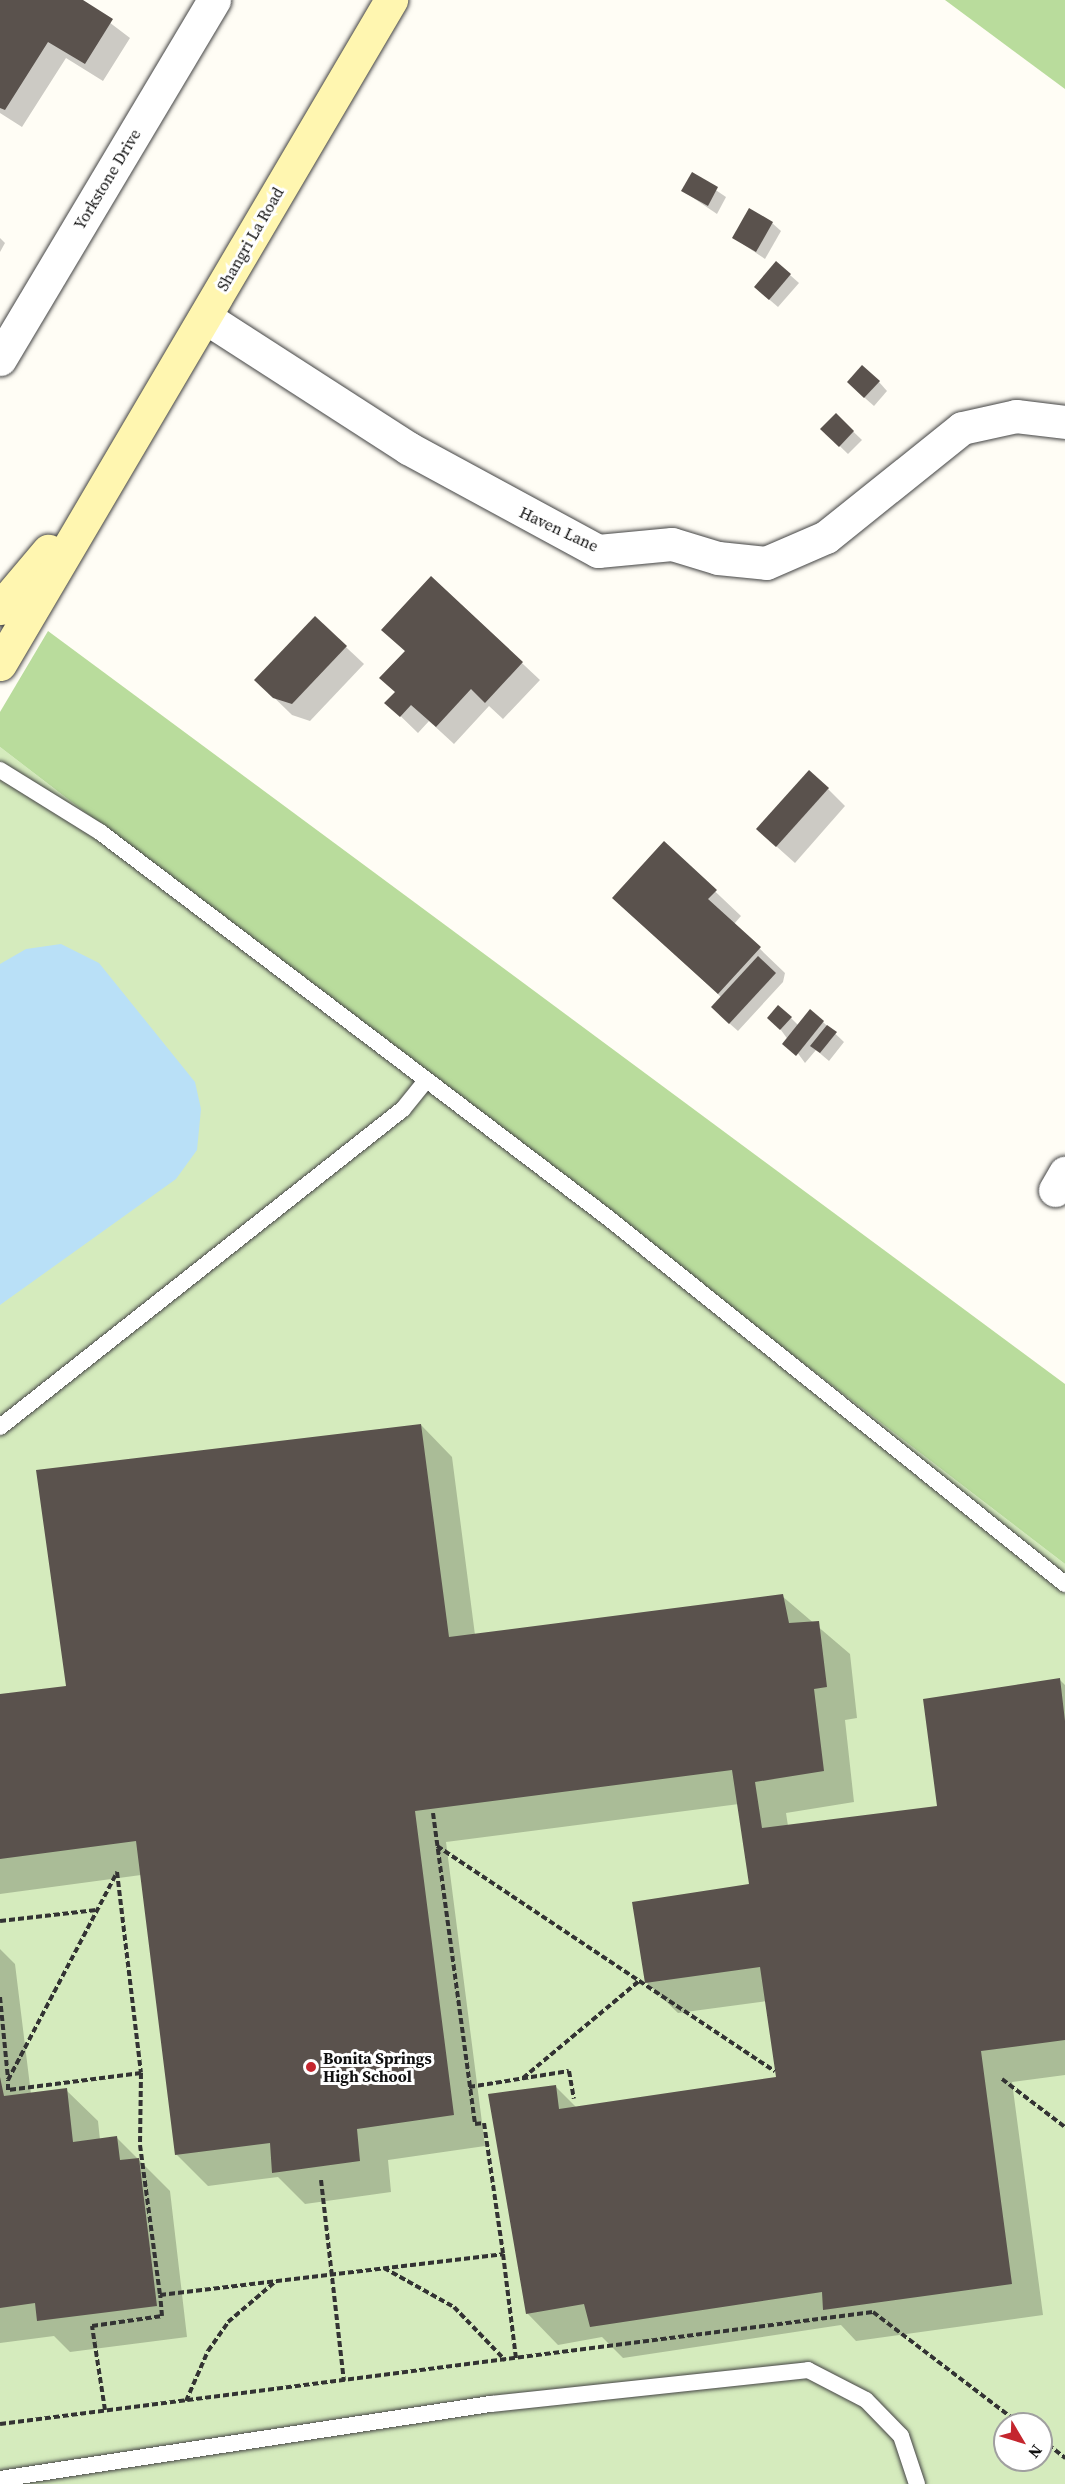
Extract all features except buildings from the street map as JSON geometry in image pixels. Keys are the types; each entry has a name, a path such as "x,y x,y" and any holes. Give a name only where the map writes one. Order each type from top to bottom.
{"street":[{"name":"Yorkstone Drive","path":"0,359 214,0"},
{"name":"Shangri La Road","path":"0,664 391,0"},
{"name":"Haven Lane","path":"205,317 408,448 598,551 672,544 718,558 766,563 826,537 962,428 1016,416 1065,422"},
{"name":"Shangri La Road","path":"0,608 110,479"}],"lane":[{"path":"0,770 100,832 789,1358 1065,1584"},
{"path":"0,1427 403,1109 426,1081"},
{"path":"0,2479 491,2404 808,2370 866,2400 901,2436 917,2484"}],"path":[{"path":"433,1813 475,2124 484,2123 516,2359"},
{"path":"437,1845 775,2071"},
{"path":"8,2080 117,1872 141,2073 141,2145 162,2316 92,2326 105,2411"},
{"path":"0,1921 97,1910"},
{"path":"523,2078 639,1980"},
{"path":"0,1996 8,2090 141,2073"},
{"path":"470,2086 569,2071 574,2099"},
{"path":"1002,2079 1065,2127"},
{"path":"321,2180 344,2381"},
{"path":"160,2295 503,2254"},
{"path":"383,2268 454,2307 505,2361"},
{"path":"186,2401 208,2351 228,2322 277,2281"},
{"path":"1053,2448 1065,2458"}],"green space":[{"path":"945,0 1065,0 1065,89"},
{"path":"48,631 1065,1384 1065,1564 0,747 0,712"},
{"path":"0,747 1065,1564 1065,2484 0,2484"}],"water":[{"path":"61,944 99,963 195,1082 201,1109 197,1150 176,1179 0,1305 0,964 26,949"}],"place":[{"name":"Bonita Springs High School","path":"311,2067"}]}
